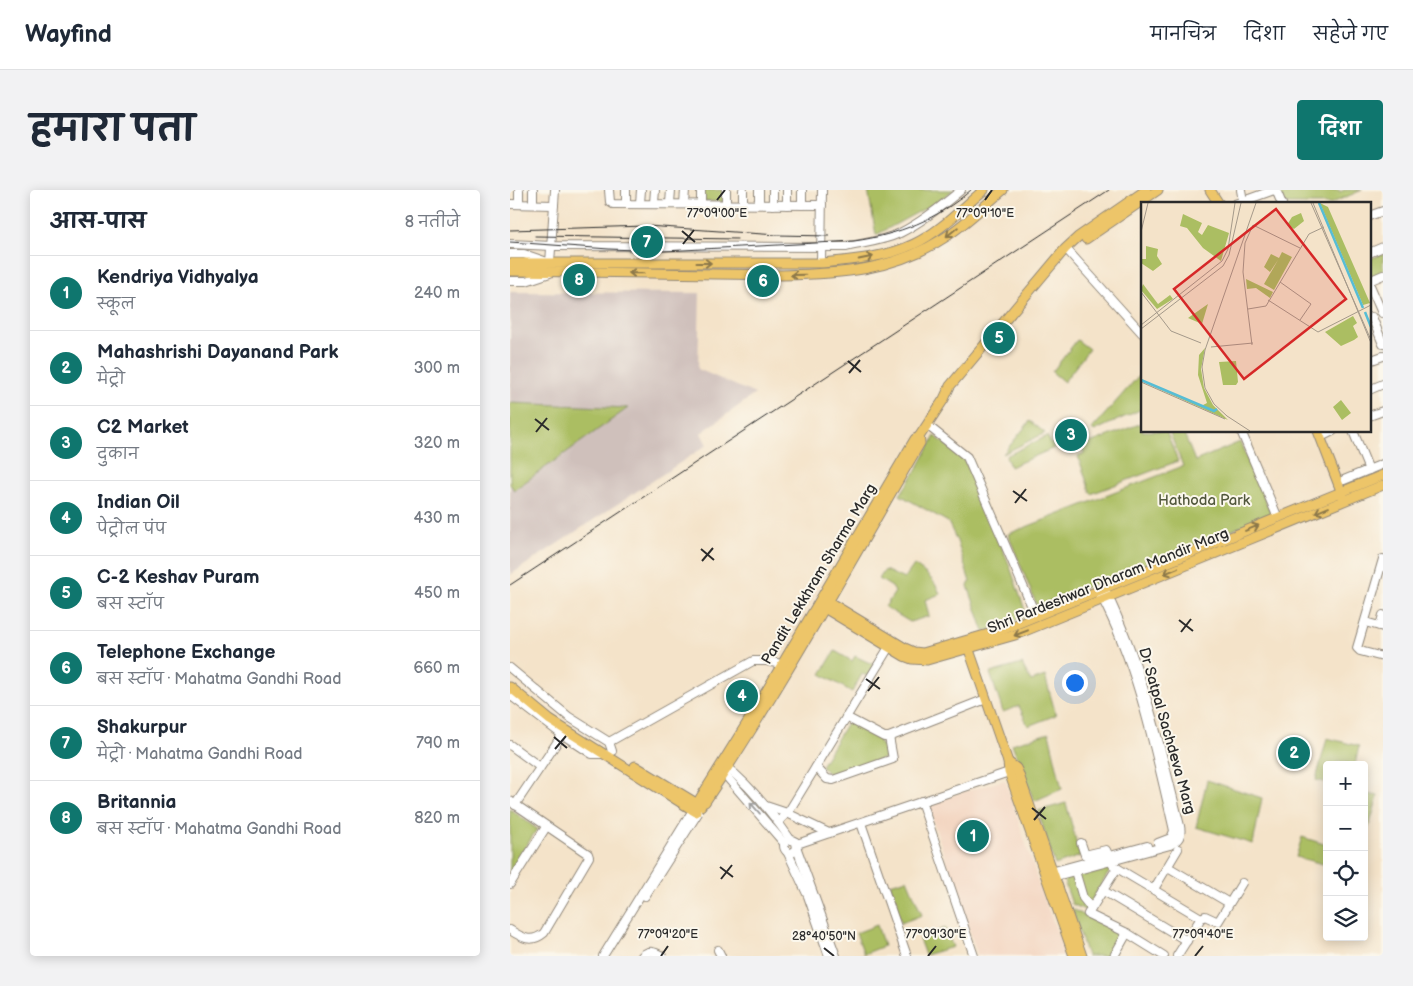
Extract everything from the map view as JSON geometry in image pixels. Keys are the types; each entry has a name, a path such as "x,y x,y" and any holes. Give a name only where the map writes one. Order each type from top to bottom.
{"main road":[{"path":"510,263 528,267 551,267 821,263 860,260 914,244 936,230 984,190"},
{"path":"551,267 782,275 823,275 863,270 920,252 944,238 1003,190"},
{"name":"Pandit Lekkhram Sharma Marg","path":"697,809 823,603 915,439 919,437 944,399 949,396 979,355 1078,237 1146,190"},
{"name":"Pandit Lekkhram Sharma Marg","path":"1067,250 1082,242 1158,190"},
{"path":"1204,190 1211,202"},
{"path":"1210,190 1218,202"},
{"path":"510,271 528,267"},
{"path":"1325,432 1344,480 1346,495"},
{"path":"1325,432 1346,495"},
{"name":"Shri Pardeshwar Dharam Mandir Marg","path":"823,603 914,652 923,653 1015,635 1346,495 1383,475"},
{"name":"Shri Pardeshwar Dharam Mandir Marg","path":"823,603 890,647 910,659 919,661 956,652 967,645 1002,630 1278,518 1346,495 1383,485"},
{"name":"Pandit Lekkhram Sharma Marg","path":"723,768 781,664 823,603"},
{"path":"967,645 1008,762 1009,772 1082,956"},
{"path":"956,652 973,662"},
{"path":"510,679 553,715 608,753 697,809"},
{"path":"510,687 550,720 608,753"},
{"path":"1008,762 1016,768 1074,956"}],"street":[{"path":"519,190 519,204"},
{"path":"533,190 533,204"},
{"path":"551,267 555,190"},
{"path":"609,190 610,202 613,204 822,205"},
{"path":"626,190 626,203"},
{"path":"640,190 640,203"},
{"path":"654,203 655,190"},
{"path":"670,190 670,204"},
{"path":"684,204 685,190"},
{"path":"701,190 701,204"},
{"path":"726,190 726,204"},
{"path":"743,190 743,204"},
{"path":"759,190 759,204"},
{"path":"773,190 773,205"},
{"path":"787,190 787,205"},
{"path":"802,190 802,205"},
{"path":"821,263 822,190"},
{"path":"510,244 552,246 846,247 899,234 961,190"},
{"path":"1241,190 1245,202 1264,191 1275,190 1281,202"},
{"path":"510,204 554,205"},
{"path":"1371,252 1383,248"},
{"path":"1067,250 1141,331"},
{"path":"510,254 524,254 551,267"},
{"path":"510,281 526,281 551,267"},
{"path":"1371,283 1383,275"},
{"path":"1372,297 1383,313 1371,318 1383,344"},
{"path":"1371,361 1383,356"},
{"path":"1371,389 1383,384"},
{"path":"927,425 967,457 1036,616"},
{"path":"1241,432 1278,518"},
{"path":"1352,432 1369,470"},
{"path":"1344,480 1383,464"},
{"path":"1383,559 1381,572 1357,648 1360,651 1383,655"},
{"name":"Dr Satpal Sachdeva Marg","path":"1050,875 1112,862 1170,845 1176,842 1181,832 1144,688 1122,628 1101,589"},
{"path":"1365,622 1381,627 1383,615"},
{"path":"778,822 787,814 890,647"},
{"path":"609,742 753,661 781,664"},
{"path":"510,668 569,717 609,742"},
{"path":"510,695 562,735 592,754 608,753 609,742"},
{"path":"846,717 884,737 889,737 986,700"},
{"path":"510,930 524,939 537,938 544,934 588,862 588,854 512,803 562,735"},
{"path":"816,767 827,779 833,780 893,759 889,737"},
{"path":"510,745 540,767"},
{"path":"723,768 764,805 792,844 836,956"},
{"path":"723,768 792,844 792,853 788,853 808,896 829,956"},
{"path":"792,844 1009,772"},
{"path":"922,801 974,956"},
{"path":"764,805 829,833"},
{"path":"608,956 697,809"},
{"name":"Pandit Lekkhram Sharma Marg","path":"603,956 697,809"},
{"path":"860,823 907,956"},
{"path":"510,884 546,827"},
{"path":"1081,843 1086,855 1106,850 1112,862 1201,918"},
{"path":"1154,889 1178,849"},
{"path":"1050,875 1112,862"},
{"path":"1112,862 1102,890 1088,914 1127,933 1164,956"},
{"path":"1168,867 1229,903"},
{"path":"1075,871 1083,898 1091,908"},
{"path":"1177,956 1201,918 1205,916 1218,922 1242,882"},
{"path":"1102,890 1187,941"},
{"path":"1114,956 1127,933"},
{"path":"642,956 647,952 662,956"}],"shaded area":[{"path":"510,292 700,293 698,369 755,394 701,433 707,445 510,575"},
{"path":"1005,780 1040,888 1066,956 978,956 927,803"}],"green space":[{"path":"702,190 724,190 724,202 702,201"},
{"path":"868,190 954,190 935,203 876,235"},
{"path":"1339,190 1340,192 1344,190 1362,190 1335,202 1283,202 1279,191"},
{"path":"1383,254 1383,273 1371,278 1371,258"},
{"path":"1077,340 1089,349 1064,382 1052,372"},
{"path":"1141,373 1141,409 1094,431 1092,429"},
{"path":"510,403 628,408 514,490 510,484"},
{"path":"1030,421 1045,433 1003,454"},
{"path":"1141,423 1141,432 1166,432 1178,461 1091,494 1078,456 1084,453 1082,446"},
{"name":"Hathoda Park","path":"1169,432 1183,432 1195,461 1240,442 1271,513 1223,534 1037,606 1008,534 1183,466"},
{"path":"935,436 964,458 1009,564 1027,616 984,632 968,586 970,582 957,541 948,522 900,495"},
{"path":"1047,436 1054,448 1010,467 1006,456"},
{"path":"914,565 930,577 940,594 925,600 929,616 910,622 885,607 895,592 892,587 879,579 885,570 904,579"},
{"path":"835,651 852,661 855,656 874,665 868,676 862,674 852,692 821,674"},
{"path":"1022,664 1031,681 1045,676 1056,715 1028,726 1019,706 1003,712 990,673"},
{"path":"848,721 879,739 880,745 887,745 890,756 832,777 821,766"},
{"path":"1049,733 1062,789 1034,801 1012,744"},
{"path":"1327,738 1359,746 1356,761 1323,761 1323,782 1316,780"},
{"path":"1207,780 1262,798 1253,844 1196,827"},
{"path":"1368,794 1378,796 1368,827"},
{"path":"1066,803 1080,856 1055,865 1038,811"},
{"path":"510,809 537,829 510,872"},
{"path":"1302,837 1323,844 1323,864 1296,857"},
{"path":"1115,863 1085,910 1072,904 1063,878"},
{"path":"907,879 922,915 901,923 890,884"},
{"path":"1072,909 1123,935 1111,956 1087,956"},
{"path":"877,925 884,946 864,954 856,933"},
{"path":"945,928 953,947 925,955 919,939"}],"railway":[{"path":"510,242 664,251 854,241 886,235 917,224 945,209 971,190"},
{"path":"510,585 1109,190"},
{"path":"510,230 647,226 777,235 829,236"},
{"path":"535,236 737,239"}],"place":[{"name":"Shakurpur","path":"647,242"},
{"name":"Britannia","path":"579,280"},
{"name":"Telephone Exchange","path":"763,281"},
{"name":"C-2 Keshav Puram","path":"999,338"},
{"name":"C2 Market","path":"1071,435"},
{"name":"Indian Oil","path":"742,696"},
{"name":"Mahashrishi Dayanand Park","path":"1294,753"},
{"name":"Kendriya Vidhyalya","path":"973,836"}]}
